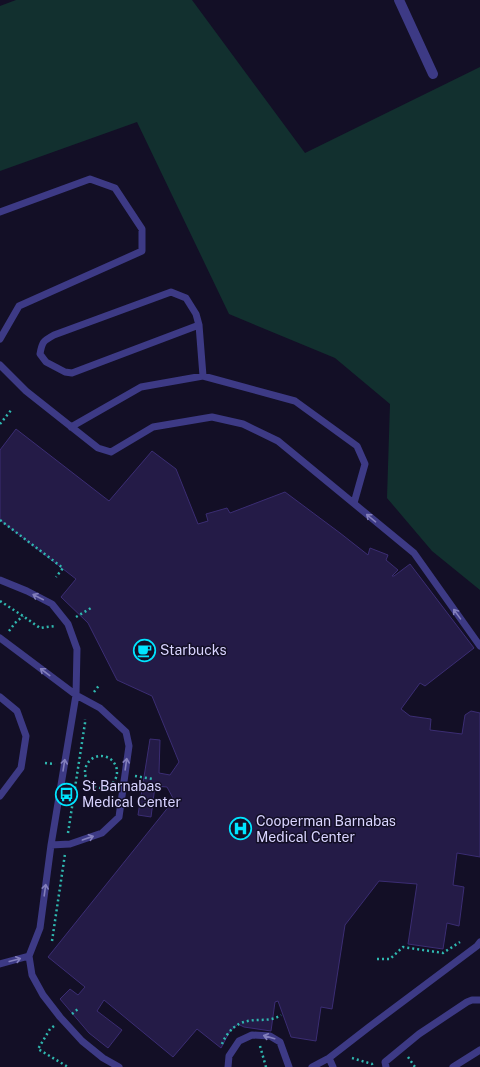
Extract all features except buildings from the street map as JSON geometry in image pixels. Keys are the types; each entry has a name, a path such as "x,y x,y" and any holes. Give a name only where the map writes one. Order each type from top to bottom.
{"street":[{"path":"398,0 433,74"}],"lane":[{"path":"0,212 90,179 115,188 142,229 142,251 19,306 0,339"},
{"path":"199,325 72,374 46,362 40,354 41,345 44,341 54,335 171,292 186,298 196,314 199,325 203,376"},
{"path":"0,365 26,391 98,448 111,452 152,427 212,417 243,424 278,441 414,553 480,646"},
{"path":"72,427 141,387 203,376 295,401 357,446 365,464 354,503"},
{"path":"0,580 52,604 67,622 77,649 76,695 51,845 40,928 29,956 32,975 43,995 82,1041 103,1058 119,1067"},
{"path":"1,639 76,695 100,708 126,732 129,746 119,817 102,833 70,844 51,845"},
{"path":"0,697 17,711 26,736 21,768 0,796"},
{"path":"312,1067 329,1058 375,1022 479,946"},
{"path":"0,964 29,956"},
{"path":"386,1067 385,1062 419,1034 467,1002 472,1000 480,1000"},
{"path":"228,1067 229,1056 239,1041 252,1035 270,1036 280,1042 289,1067"},
{"path":"453,1067 480,1050"},
{"path":"329,1058 334,1067"}],"path":[{"path":"0,424 12,409"},
{"path":"0,520 63,568 56,577"},
{"path":"0,601 40,628 61,626 91,608"},
{"path":"1,639 23,616"},
{"path":"52,940 85,723 83,706 100,684"},
{"path":"105,756 113,762 116,774 114,781 110,785 99,787 90,783 86,778 85,773 86,767 91,759 105,756"},
{"path":"377,959 390,959 403,947 443,953 463,941"},
{"path":"63,1020 50,1029 38,1049 68,1067"}],"green space":[{"path":"16,0 192,0 305,153 480,67 480,590 432,551 387,498 390,404 335,358 229,314 137,122 0,171 0,6"}],"place":[{"name":"Starbucks","path":"144,650"},
{"name":"St Barnabas Medical Center","path":"66,794"},
{"name":"Cooperman Barnabas Medical Center","path":"240,829"}]}
